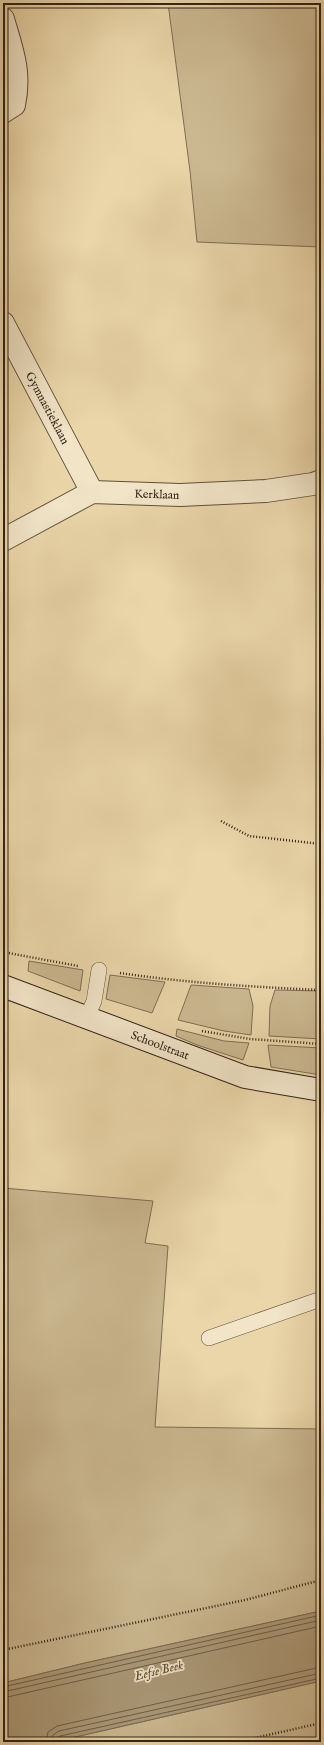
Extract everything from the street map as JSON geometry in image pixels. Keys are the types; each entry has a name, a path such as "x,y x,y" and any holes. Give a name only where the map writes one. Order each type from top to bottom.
{"street":[{"path":"3,19 17,68 16,96 14,105 3,112"},
{"name":"Gymnastieklaan","path":"3,323 92,492"},
{"name":"Kerklaan","path":"92,492 180,495 266,491 313,484 321,481"},
{"path":"3,540 92,492"},
{"name":"Schoolstraat","path":"3,986 245,1077 321,1090"}],"lane":[{"path":"87,1017 94,1001 99,970"},
{"path":"209,1338 321,1299"}],"path":[{"path":"221,821 249,836 321,844"},
{"path":"3,952 99,970 168,980 265,988 321,990"},
{"path":"199,1031 250,1039 321,1044"},
{"path":"3,1650 245,1600 321,1580"},
{"path":"237,1742 321,1723"}],"shaded area":[{"path":"168,3 321,3 321,247 197,242 190,171"},
{"path":"29,961 83,970 80,991 28,971"},
{"path":"110,975 165,982 152,1013 106,999"},
{"path":"191,985 249,989 253,1006 251,1035 224,1031 178,1020"},
{"path":"275,990 321,991 321,1039 269,1036 270,1006"},
{"path":"177,1029 224,1041 249,1043 243,1060 197,1045 176,1036"},
{"path":"268,1045 321,1048 321,1075 271,1067"},
{"path":"3,1188 153,1201 145,1243 168,1246 155,1427 321,1429 321,1611 85,1663 3,1683"},
{"path":"321,1681 321,1742 53,1742"}],"water":[{"name":"Eefse Beek","path":"321,1611 321,1681 53,1742 3,1742 3,1683 85,1663"}]}
